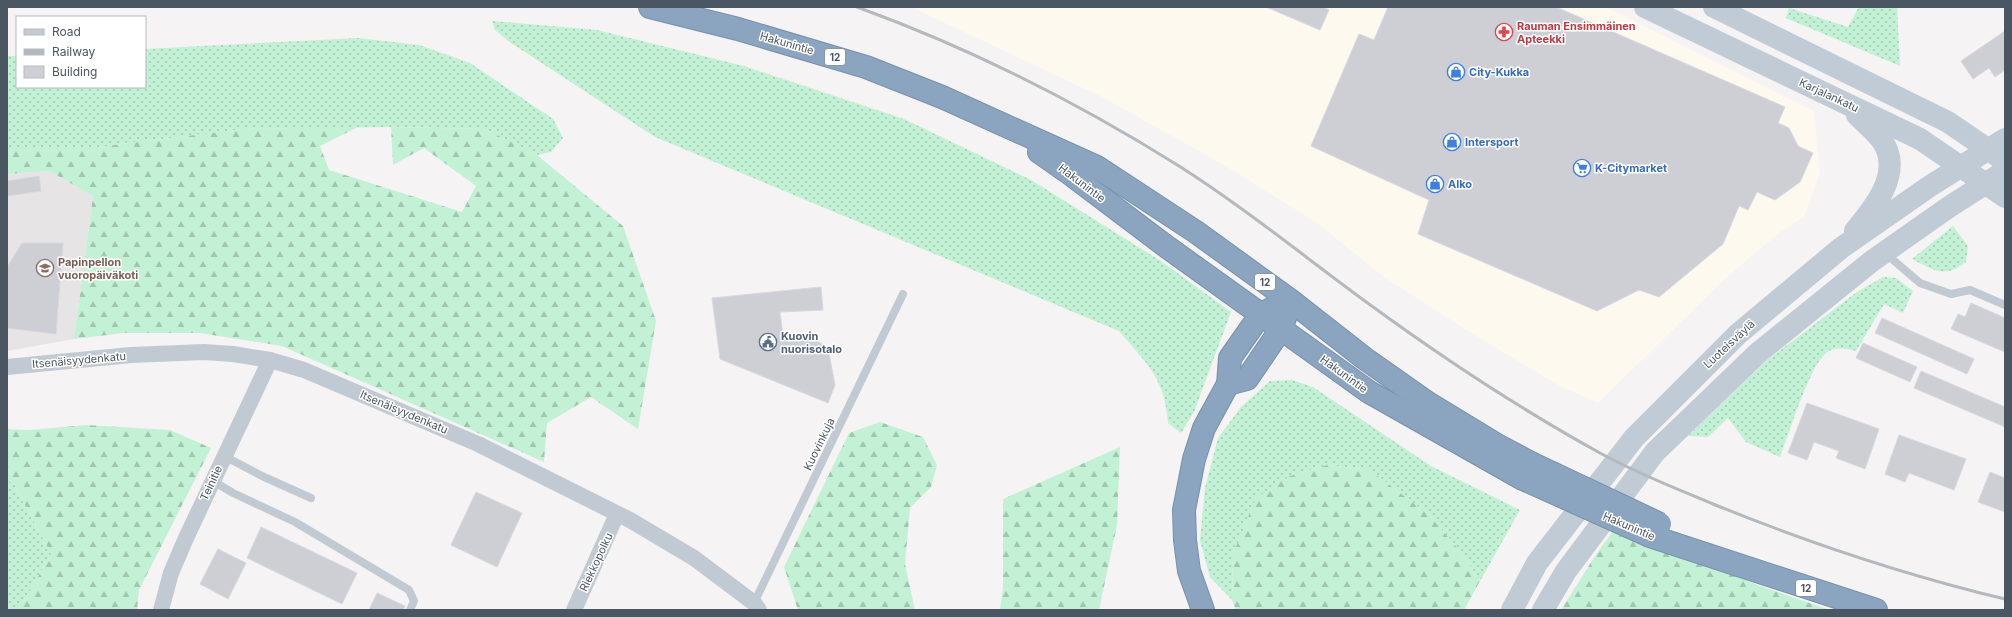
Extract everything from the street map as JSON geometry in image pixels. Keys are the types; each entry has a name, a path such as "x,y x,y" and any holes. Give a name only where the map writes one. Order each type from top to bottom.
{"highway":[{"name":"Hakunintie","path":"650,7 801,47 866,67 988,117 1097,167 1196,232 1290,300 1364,358 1428,403 1497,445 1526,470"},
{"name":"Hakunintie","path":"988,117 1069,173 1167,247 1369,392 1448,438 1526,470 1655,530 1738,564 1799,586 1876,610"},
{"path":"1203,610 1189,571 1185,540 1184,510 1194,458 1204,428 1228,384 1230,358 1261,314 1290,300"},
{"path":"1228,384 1247,379 1282,329 1290,300"}],"main road":[{"name":"Karjalankatu","path":"1645,7 1920,139 2005,197"},
{"path":"1714,7 1948,122 2000,150"},
{"path":"1841,248 1880,198 1887,183 1889,168 1888,152 1884,143 1878,135 1842,101"},
{"name":"Luoteisväylä","path":"1512,610 1537,563 1634,438 1738,334 1841,248 1961,167 2000,150"},
{"path":"1543,610 1566,570 1655,452 1758,353 1885,252 2005,171"}],"street":[{"name":"Itsenäisyydenkatu","path":"7,367 132,355 204,352 233,354 270,360 304,370 478,444 617,514 694,558 756,606"},
{"name":"Teinitie","path":"161,610 171,573 224,456 270,360"},
{"name":"Riekkopolku","path":"574,610 617,514"}],"lane":[{"path":"1885,252 1920,283 1951,294 1970,290 2005,305"},
{"name":"Kuovinkuja","path":"756,606 903,294"},
{"path":"224,456 262,476 311,498"},
{"path":"213,481 233,493 295,522 409,590 414,601 410,610"}],"shaded area":[{"path":"911,7 1606,7 1814,111 1820,173 1804,217 1779,233 1726,278 1598,403 1558,385 1476,336 1385,278 1317,223 1229,168 1102,97"},
{"name":"Papinpellon vuoropäiväkoti","path":"49,171 93,196 74,339 7,351 7,174"}],"green space":[{"path":"1859,7 1897,7 1900,66 1786,18 1789,8 1848,27"},
{"path":"492,21 597,30 744,66 904,119 1031,180 1161,261 1231,312 1194,412 1181,433 1168,423 1166,407 1159,383 1153,372 1119,331 655,137 508,41 495,30"},
{"path":"358,38 419,45 470,63 553,119 563,138 551,152 537,155 485,129 391,127 245,129 98,147 7,147 7,56 16,56 16,88 146,88 146,49"},
{"path":"358,127 320,146 329,170 462,212 476,186 424,148 393,165 391,127 485,129 537,155 623,226 656,321 638,429 591,397 547,423 544,462 282,346 200,333 124,333 74,339 93,196 49,171 7,174 7,147 98,147 244,129"},
{"path":"1953,226 1968,246 1966,262 1951,270 1939,271 1912,259"},
{"path":"1883,277 1896,278 1913,291 1903,313 1884,304 1856,351 1849,349 1833,349 1826,353 1813,372 1806,386 1780,457 1746,442 1728,418 1708,437 1688,436 1766,361 1857,292"},
{"path":"1292,380 1313,387 1431,466 1520,510 1480,581 1461,552 1429,515 1370,470 1327,465 1290,476 1233,554 1232,600 1210,577 1200,541 1205,488 1218,438 1241,407 1270,381"},
{"path":"880,422 923,437 937,465 931,487 910,508 905,564 915,610 798,610 784,567 849,433"},
{"path":"87,425 170,430 211,448 139,590 137,610 19,610 51,554 14,484 7,480 7,429 28,430"},
{"path":"1120,447 1117,525 1099,610 1000,610 1003,587 1003,499"},
{"path":"1327,465 1370,470 1429,515 1461,552 1480,581 1464,610 1236,610 1232,600 1233,554 1256,498 1290,476"},
{"path":"7,480 14,484 51,554 19,610 7,610"},
{"path":"1615,528 1763,587 1830,610 1561,610 1595,556"}],"building":[{"path":"1266,7 1323,7 1329,10 1320,30"},
{"name":"K-Citymarket","path":"1388,7 1556,7 1785,107 1778,123 1789,128 1798,146 1813,153 1800,182 1775,200 1757,192 1748,210 1739,206 1723,244 1659,297 1639,290 1597,311 1418,234 1429,200 1311,146 1359,34 1374,40"},
{"path":"2005,31 2005,70 1995,77 1989,68 1973,79 1961,61"},
{"path":"39,176 41,191 7,196 7,181"},
{"path":"22,243 63,243 56,334 7,328 7,267"},
{"name":"Kuovin nuorisotalo","path":"821,287 823,310 780,312 783,336 805,333 828,348 835,385 828,403 720,359 712,298"},
{"path":"1971,303 2005,318 2005,352 1951,329 1958,314 1965,317"},
{"path":"1882,318 1974,359 1967,374 1875,333"},
{"path":"1863,343 1917,367 1910,382 1856,358"},
{"path":"1921,371 2005,407 2005,427 1914,388"},
{"path":"1807,403 1879,429 1865,469 1836,458 1839,451 1814,442 1807,460 1788,453"},
{"path":"1899,435 1966,459 1954,490 1909,473 1905,482 1885,474"},
{"path":"1990,472 2005,478 2005,512 1978,502"},
{"path":"476,492 522,513 497,567 451,545"},
{"path":"261,527 357,573 342,604 247,558"},
{"path":"218,549 246,563 228,599 200,584"},
{"path":"377,593 405,606 403,610 369,610"}],"railway":[{"path":"857,7 982,58 1062,98 1141,142 1228,199 1425,344 1511,401 1614,460 1656,480 1713,504 1821,545 1931,580 2005,599"}],"place":[{"name":"Rauman Ensimmäinen Apteekki","path":"1504,32"},
{"name":"City-Kukka","path":"1456,72"},
{"name":"Intersport","path":"1452,142"},
{"name":"K-Citymarket","path":"1582,168"},
{"name":"Alko","path":"1435,184"},
{"name":"Papinpellon vuoropäiväkoti","path":"45,268"},
{"name":"Kuovin nuorisotalo","path":"768,342"}]}
